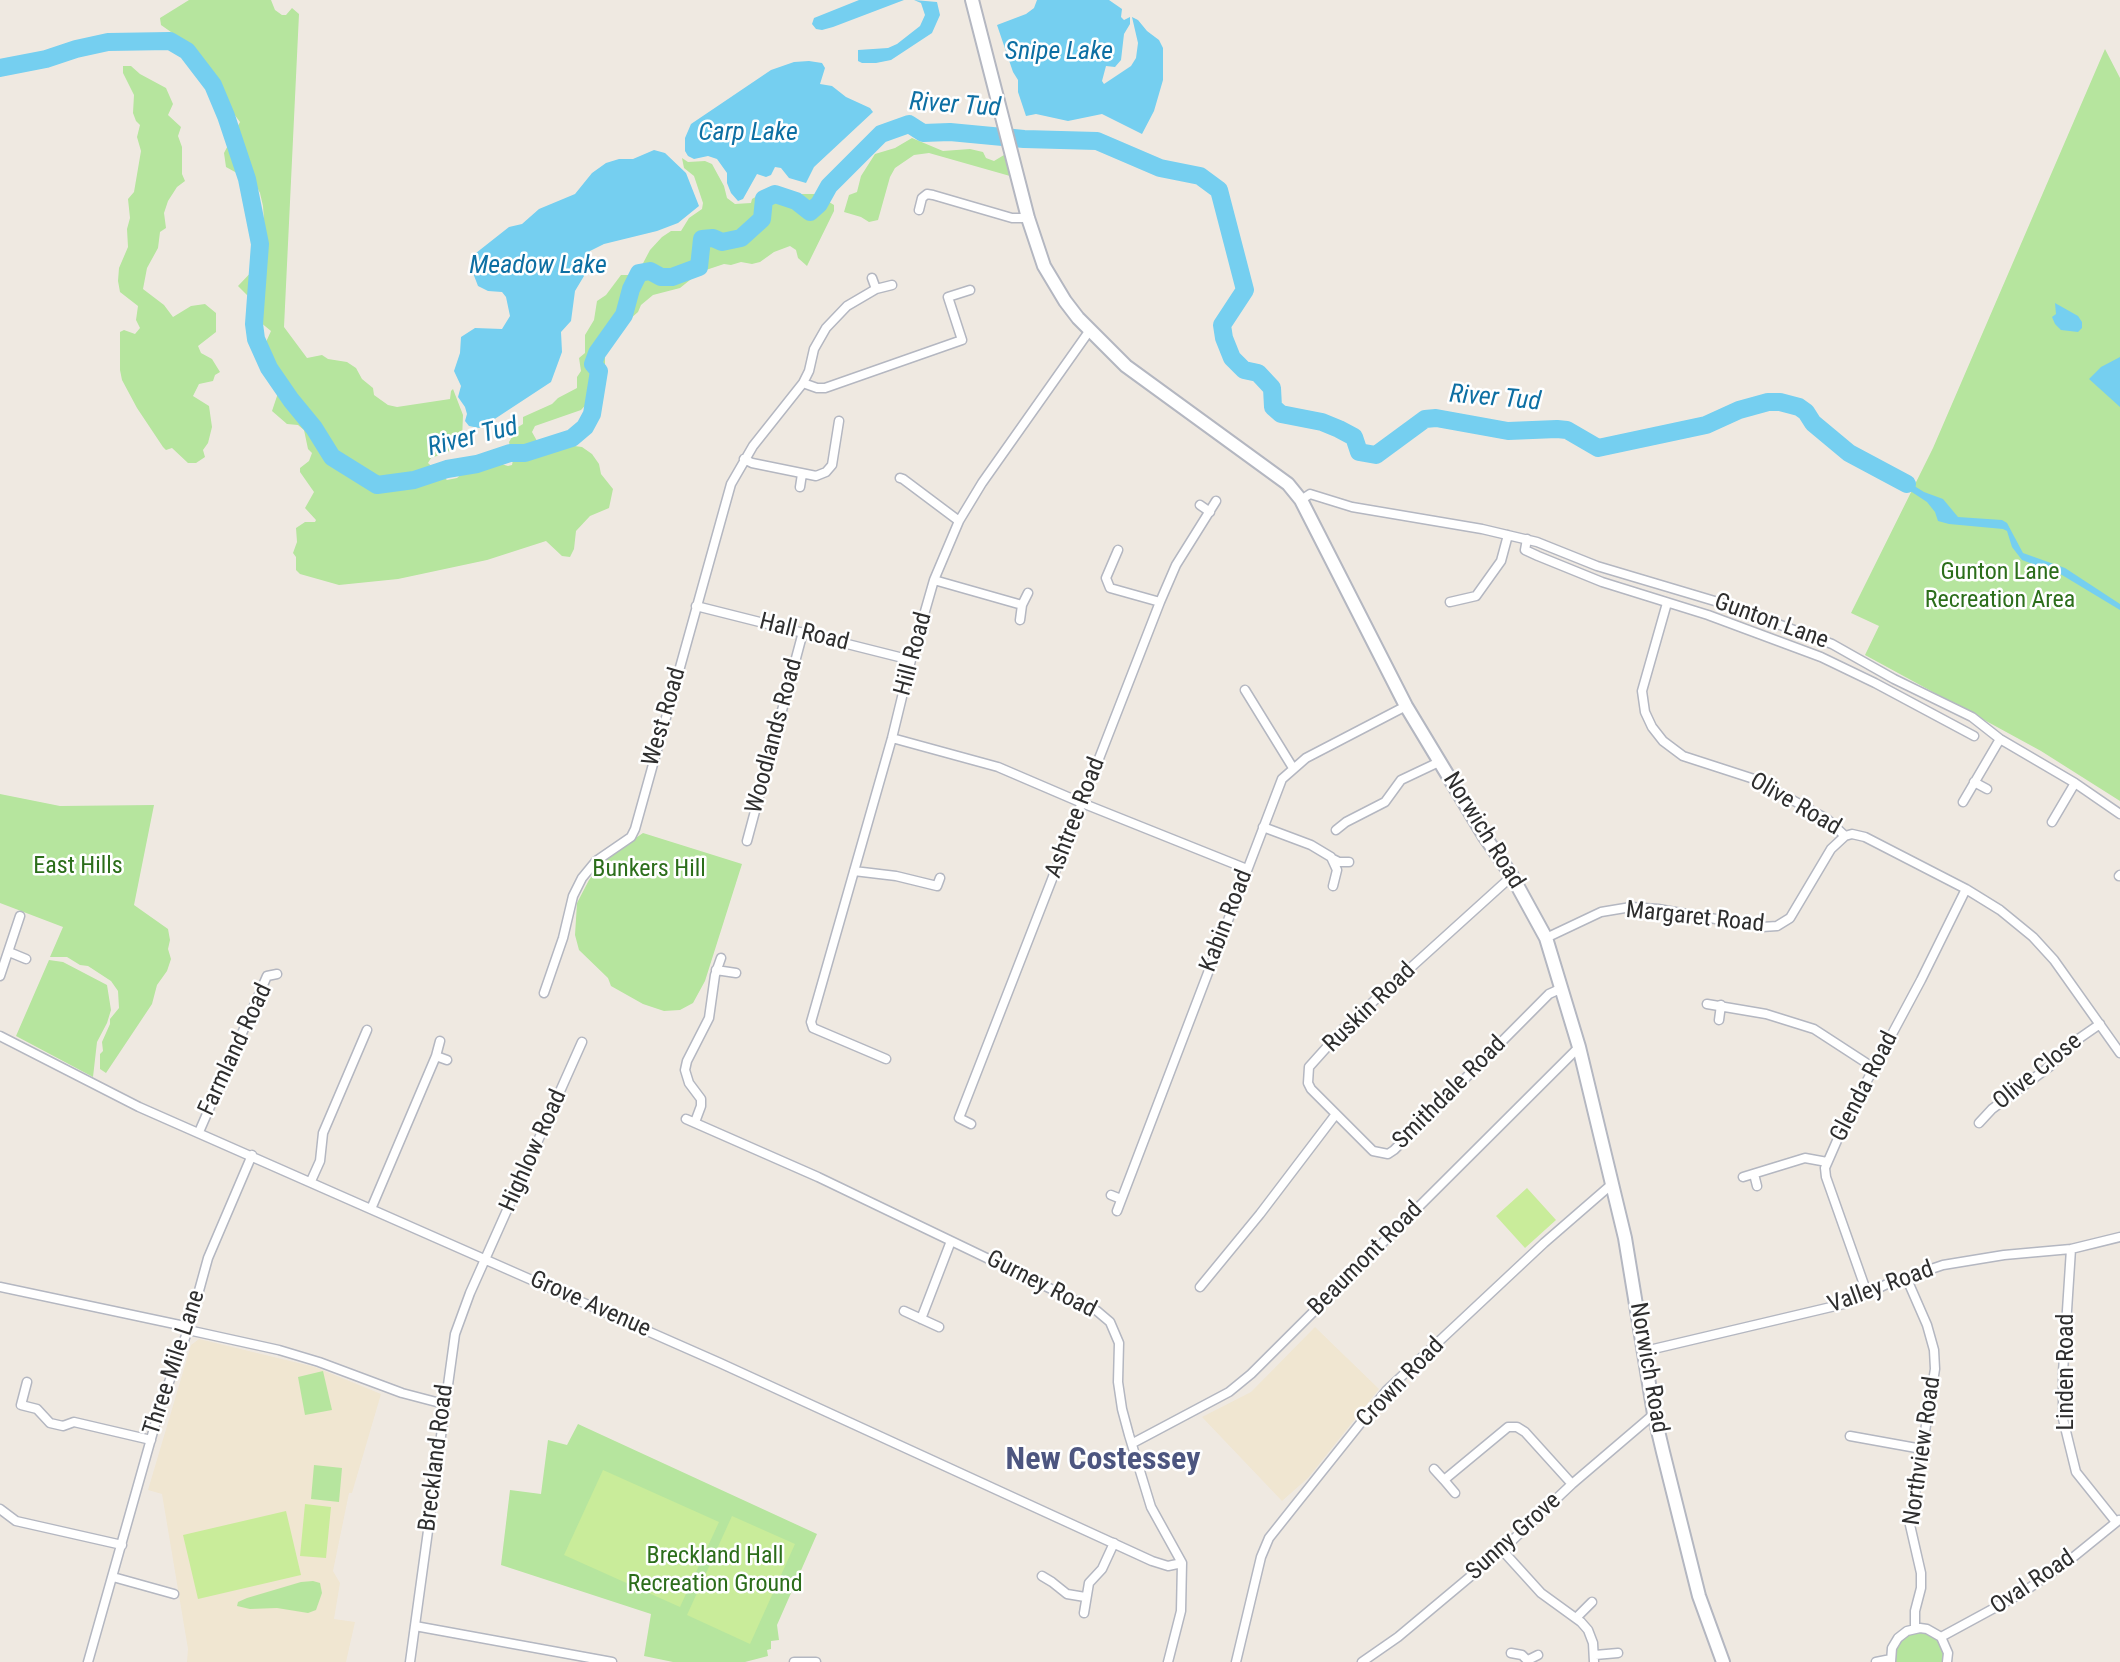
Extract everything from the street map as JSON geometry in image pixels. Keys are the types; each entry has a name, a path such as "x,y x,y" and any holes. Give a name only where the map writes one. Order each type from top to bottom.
{"street":[{"name":"Norwich Road","path":"972,0 1028,218 1044,266 1065,301 1126,366 1288,484 1301,500 1406,706 1485,837 1512,876 1546,938 1579,1047 1625,1238 1654,1413 1699,1596 1722,1662"},
{"path":"919,210 922,198 927,194 1012,218 1028,218"},
{"path":"872,278 876,289"},
{"path":"892,285 876,289 847,306 826,328 814,349 803,383 825,388 974,336"},
{"path":"944,286 962,340"},
{"path":"948,297 970,290"},
{"name":"Hill Road","path":"880,1060 813,1028 813,1014 934,580 959,521 982,483 1090,330"},
{"name":"West Road","path":"544,993 563,938 573,896 582,878 596,861 631,837 635,829 731,484 744,458 803,383"},
{"path":"744,458 752,463 816,476 826,472 832,465 839,421"},
{"path":"800,487 802,474"},
{"path":"900,478 959,521"},
{"name":"Gunton Lane","path":"1301,500 1311,494 1352,507 1527,539 1597,566 1718,602 1832,643 1894,679 1959,710 2000,739 2075,783 2120,814"},
{"name":"Ashtree Road","path":"971,1124 959,1118 1160,602 1176,565 1216,501"},
{"path":"1200,505 1210,512"},
{"path":"1450,602 1476,596 1501,561 1508,535"},
{"name":"Gunton Lane","path":"1527,539 1525,550 1538,556 1602,582 1709,615 1821,657 1974,736"},
{"path":"1118,550 1106,578 1110,588 1160,602"},
{"path":"934,580 1022,605"},
{"path":"1020,620 1022,605 1028,593"},
{"name":"Olive Road","path":"1667,603 1642,691 1645,712 1663,741 1683,756 1754,779 1827,819 1844,836 1852,834 1864,837 2000,909 2033,937 2054,960 2120,1053"},
{"name":"Hall Road","path":"696,606 911,660"},
{"name":"Woodlands Road","path":"747,841 803,632"},
{"path":"1245,690 1293,768"},
{"name":"Kabin Road","path":"1117,1211 1282,779 1306,758 1406,706"},
{"path":"892,738 998,766 1247,869"},
{"path":"1963,802 2000,739"},
{"path":"1336,830 1385,802 1401,780 1439,762"},
{"path":"1974,782 1987,789"},
{"path":"2052,822 2075,783"},
{"path":"1263,827 1311,845 1339,862 1349,862"},
{"name":"Margaret Road","path":"1546,938 1601,912 1631,907 1777,926 1790,918 1831,849 1844,836"},
{"path":"1331,857 1337,870 1333,886"},
{"path":"854,871 896,876 937,886 940,878"},
{"name":"Ruskin Road","path":"1336,1114 1311,1089 1307,1077 1309,1067 1345,1028 1512,876"},
{"name":"Glenda Road","path":"1867,1293 1826,1177 1827,1162 1846,1120 1966,889"},
{"path":"0,976 20,916"},
{"path":"9,952 26,959"},
{"path":"695,1122 701,1100 685,1069 709,1018 716,970 721,958"},
{"path":"716,970 736,974"},
{"name":"Farmland Road","path":"199,1132 267,976 277,974"},
{"name":"Smithdale Road","path":"1336,1114 1373,1151 1388,1154 1549,994 1562,988"},
{"path":"1707,1004 1782,1018 1814,1029 1874,1068"},
{"path":"1719,1020 1721,1005"},
{"path":"803,1011 813,1014"},
{"name":"Olive Close","path":"1979,1123 1993,1109 2049,1068 2074,1042 2100,1024"},
{"path":"311,1181 320,1161 323,1133 367,1030"},
{"name":"Grove Avenue","path":"0,1036 98,1087 812,1404 1162,1565 1182,1563"},
{"path":"371,1209 440,1041"},
{"name":"Highlow Road","path":"486,1260 582,1042"},
{"name":"Beaumont Road","path":"1133,1443 1229,1392 1251,1374 1579,1047"},
{"path":"436,1056 447,1060"},
{"path":"1200,1287 1336,1114"},
{"name":"Gurney Road","path":"686,1119 784,1161 1097,1311 1110,1322 1119,1343 1118,1382 1122,1409 1152,1507 1182,1563 1181,1611 1168,1662"},
{"name":"Three Mile Lane","path":"88,1662 151,1440 208,1258 252,1155"},
{"path":"1743,1177 1805,1158 1827,1162"},
{"path":"1754,1174 1757,1186"},
{"name":"Crown Road","path":"1236,1662 1261,1557 1269,1538 1387,1390 1612,1184"},
{"path":"1111,1195 1121,1199"},
{"name":"Valley Road","path":"1645,1351 1848,1303 1924,1270 1970,1260 2071,1249 2120,1237"},
{"path":"921,1319 951,1241"},
{"name":"Linden Road","path":"2071,1249 2063,1372 2063,1419 2076,1472 2118,1521"},
{"name":"Breckland Road","path":"410,1662 455,1334 486,1260"},
{"name":"Northview Road","path":"1906,1277 1927,1325 1934,1350 1935,1369 1910,1525 1921,1573 1915,1628"},
{"path":"0,1287 279,1350 402,1393 444,1404"},
{"path":"904,1311 939,1327"},
{"path":"27,1382 21,1405 37,1409 50,1423 63,1426 74,1422 151,1440"},
{"name":"Sunny Grove","path":"1362,1662 1372,1659 1502,1550 1572,1484 1654,1413"},
{"path":"1444,1480 1508,1427 1517,1427 1525,1432 1572,1484"},
{"path":"1850,1436 1922,1449"},
{"path":"1434,1469 1455,1493"},
{"path":"0,1509 16,1521 122,1545"},
{"name":"Oval Road","path":"1941,1637 2022,1593 2118,1521"},
{"path":"1084,1613 1089,1583 1102,1569 1114,1543"},
{"path":"1502,1550 1541,1593 1588,1630 1594,1659 1618,1653"},
{"path":"1042,1576 1067,1594 1085,1597"},
{"path":"113,1577 174,1594"},
{"path":"1576,1618 1592,1602"},
{"path":"415,1626 612,1662"},
{"path":"1876,1662 1891,1661 1892,1648 1898,1638 1915,1628 1927,1629 1941,1637 1948,1653 1947,1662"},
{"path":"1511,1653 1528,1661 1538,1655"},
{"path":"794,1662 816,1662"}],"shaded area":[{"path":"1315,1327 1379,1389 1308,1478 1282,1501 1202,1417 1251,1392"},
{"path":"199,1339 315,1367 381,1394 352,1493 349,1493 333,1571 340,1583 334,1619 355,1622 346,1662 187,1662 188,1649 162,1494 148,1490 191,1345"}],"green space":[{"path":"189,0 271,0 275,10 282,15 286,15 292,8 299,14 284,327 307,358 322,355 328,359 347,362 356,368 362,379 373,388 374,395 388,405 397,407 450,399 453,389 463,415 462,440 454,444 448,452 431,458 428,463 447,480 457,478 467,469 480,467 491,461 512,465 509,442 518,427 523,424 523,417 552,404 577,388 577,377 581,371 579,358 585,353 585,335 594,320 597,301 606,295 621,275 629,275 641,267 650,250 662,237 671,231 681,231 689,218 702,209 703,203 694,176 684,168 682,158 688,162 705,161 712,164 727,198 735,204 751,203 752,199 766,191 777,194 816,194 834,205 834,211 807,266 790,246 774,252 760,262 724,264 700,272 680,288 653,295 630,319 612,327 605,334 605,384 581,410 535,426 532,432 537,441 582,447 592,454 599,464 601,474 613,489 609,508 590,516 576,531 570,557 562,556 546,541 487,560 398,579 339,585 300,574 296,570 296,557 293,553 297,542 296,528 305,522 316,520 305,508 314,492 300,472 300,468 309,461 312,453 308,449 304,430 298,425 287,424 272,411 281,372 271,358 266,342 271,331 260,322 248,296 238,286 257,266 266,247 263,206 255,183 226,167 224,153 240,122 224,101 217,80 191,46 161,25 160,18"},
{"name":"Gunton Lane Recreation Area","path":"2105,49 2120,78 2120,801 2041,751 1865,655 1879,626 1851,613 1933,448"},
{"path":"123,66 131,66 166,88 173,104 168,115 181,127 178,136 182,147 182,174 185,181 177,187 168,201 164,213 166,228 160,232 158,248 147,268 143,289 164,305 173,317 191,306 205,304 216,313 216,332 198,346 201,353 212,359 220,372 215,375 213,381 199,384 193,396 209,406 212,427 208,443 203,450 205,457 196,463 188,463 172,448 166,450 163,447 137,408 122,380 120,370 120,332 124,330 135,334 140,328 136,320 138,306 120,292 118,281 119,268 128,247 128,199 134,192 141,151 137,137 140,125 133,113 134,95 123,73"},
{"path":"912,138 943,151 970,149 983,152 986,158 994,161 1004,155 1010,176 929,153 914,155 895,168 890,177 878,220 869,222 844,212 849,195 857,192 861,176 875,154 895,148"},
{"name":"East Hills","path":"0,794 60,806 154,805 134,905 168,929 171,959 167,971 157,985 152,1004 106,1073 100,1069 100,1054 110,1019 119,1008 118,991 111,981 88,966 80,965 67,957 50,957 63,927 0,903"},
{"name":"Bunkers Hill","path":"643,833 742,864 705,981 693,1003 680,1010 664,1011 643,1004 611,986 608,978 579,950 575,935 577,903 589,880 605,859"},
{"path":"49,960 63,962 107,985 111,1010 97,1042 93,1077 16,1036"},
{"path":"1527,1188 1556,1220 1525,1248 1496,1216"},
{"path":"323,1371 332,1410 305,1415 298,1377"},
{"name":"Breckland Hall Recreation Ground","path":"578,1424 817,1534 777,1625 779,1640 771,1641 771,1649 767,1650 768,1656 745,1662 673,1662 644,1656 651,1614 501,1565 510,1490 541,1494 548,1440 567,1445"},
{"path":"314,1465 342,1468 339,1502 311,1499"},
{"path":"603,1470 719,1522 680,1607 564,1555"},
{"path":"305,1504 331,1507 326,1558 300,1556"},
{"path":"286,1511 301,1575 198,1599 183,1535"},
{"path":"732,1516 795,1544 750,1644 687,1615"},
{"path":"313,1581 320,1583 322,1593 316,1610 308,1613 237,1606 238,1602 247,1598"},
{"path":"1912,1633 1927,1633 1939,1642 1943,1649 1943,1662 1896,1662 1896,1649 1900,1642"}],"water":[{"path":"859,0 904,0 822,30 816,29 812,24 814,18"},
{"path":"914,0 937,2 940,15 932,33 891,60 876,63 858,61 858,50 888,48 920,26 925,15 921,3"},
{"name":"Snipe Lake","path":"1037,0 1109,0 1122,9 1121,17 1124,20 1130,17 1130,24 1124,34 1121,60 1115,67 1106,66 1102,81 1104,84 1131,66 1136,58 1138,43 1132,17 1159,40 1163,48 1163,80 1154,111 1142,134 1102,114 1068,121 1036,114 1026,116 1018,92 1018,80 997,25 1026,14 1034,8"},
{"name":"Carp Lake","path":"794,62 822,63 825,68 820,84 832,86 873,112 814,167 806,183 789,178 781,168 775,167 771,175 766,177 757,174 743,199 738,201 727,183 727,173 717,159 708,156 694,159 688,156 685,151 685,138 691,124 771,70"},
{"name":"Meadow Lake","path":"654,150 665,153 686,173 699,206 678,223 604,244 590,251 584,276 575,291 571,321 561,332 562,352 551,382 484,426 469,426 465,421 465,407 458,397 461,386 454,371 460,353 461,337 475,328 502,329 510,316 506,297 502,292 488,291 478,286 473,273 476,253 509,227 522,224 539,209 575,194 592,173 606,163 633,159"},
{"path":"2055,303 2078,316 2082,328 2078,332 2061,330 2055,324 2052,317 2056,314"},
{"path":"2120,357 2120,407 2089,379 2101,367"},
{"path":"1886,472 1943,499 1958,517 2002,520 2007,523 2023,553 2065,568 2120,604 2120,610 2062,575 2022,560 2012,547 2007,531 2003,529 1938,521 1927,502 1892,479"}],"waterway":[{"name":"River Tud","path":"0,68 108,42 170,41 187,51 213,85 247,179 260,244 254,324 256,339 269,368 332,457 377,485 414,480 510,453 525,453 572,438 585,427 592,414 599,371 593,364 597,353 624,315 631,289 639,273 650,271 661,277 672,277 699,267 702,239 713,238 722,242 741,238 762,219 764,199 775,194 796,201 810,212 819,204 829,186 881,134 909,124 923,133 950,132 1024,139 1097,141 1160,168 1200,176 1219,190 1245,290 1222,325 1232,358 1244,370 1258,373 1272,388 1273,407 1281,414 1322,422 1339,429 1354,437 1359,452 1376,455 1425,419 1436,418 1508,431 1567,430 1598,448 1706,425 1739,410 1768,402 1780,402 1799,407 1813,423 1849,453 1907,484"}],"district":[{"name":"New Costessey","path":"1103,1461"}]}
